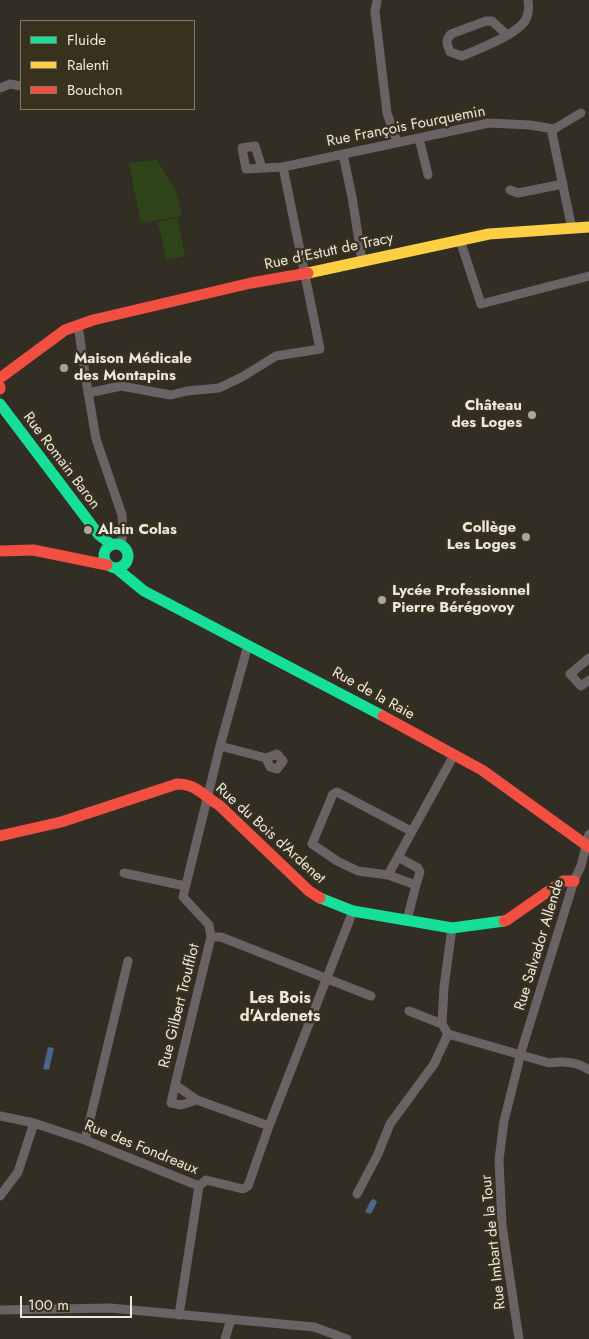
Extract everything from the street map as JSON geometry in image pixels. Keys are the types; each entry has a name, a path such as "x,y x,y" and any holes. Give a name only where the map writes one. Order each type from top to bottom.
{"street":[{"path":"376,0 375,12 383,90 387,113 397,142"},
{"path":"507,35 492,21 486,21 451,34 447,38 446,44 450,52 462,56 495,42 507,35 525,22 529,9 528,0"},
{"path":"0,88 10,84 20,86"},
{"path":"572,229 552,133 554,129 582,113"},
{"name":"Rue François Fourquemin","path":"262,168 283,167 489,123 530,125 554,129"},
{"path":"419,138 428,175"},
{"path":"343,154 362,260"},
{"path":"88,393 121,386 171,395 193,390 219,388 242,377 276,356 320,350 283,167"},
{"path":"510,190 518,194 563,184"},
{"name":"Rue d'Estutt de Tracy","path":"75,326 139,308 490,234 589,227"},
{"path":"460,240 481,304 589,276"},
{"path":"0,378 75,326 96,439 122,515 123,532 111,555"},
{"name":"Rue Romain Baron","path":"0,404 99,535 111,555"},
{"path":"89,561 100,545 99,535"},
{"path":"0,551 33,550 89,561 111,555 128,554 127,562 132,572 134,583"},
{"path":"111,555 122,566 127,562"},
{"name":"Rue de la Raie","path":"111,555 134,583 144,591 482,770 588,842"},
{"path":"211,937 209,925 183,897 220,746 248,645"},
{"path":"589,658 570,674 581,686 589,680"},
{"path":"220,746 266,758"},
{"path":"388,875 454,755"},
{"name":"Rue du Bois d'Ardenet","path":"0,836 61,822 176,784 186,784 198,789 208,799 219,805 309,891 318,897 354,911 452,928 507,920 563,882 574,881"},
{"path":"411,831 337,792 333,794 312,844 358,871 388,875 416,885"},
{"name":"Rue Salvador Allende","path":"520,1054 574,881 585,865 588,842"},
{"path":"398,857 418,868 420,872 407,920"},
{"path":"124,873 186,886"},
{"path":"199,1186 206,1180 243,1189 248,1186 269,1126 354,911"},
{"path":"452,928 444,987 442,1024 448,1034 549,1063 576,1063 589,1070"},
{"name":"Rue Gilbert Troufflot","path":"197,1100 181,1105 171,1103 211,937 222,937 371,996"},
{"path":"85,1140 128,961"},
{"path":"408,1011 442,1024"},
{"path":"357,1194 378,1154 390,1124 434,1064 448,1034"},
{"name":"Rue Imbart de la Tour","path":"519,1339 502,1225 499,1160 504,1121 520,1054"},
{"name":"Rue Gilbert Troufflot","path":"175,1085 197,1100 269,1126"},
{"name":"Rue des Fondreaux","path":"0,1116 34,1123 85,1140 199,1186 179,1315"},
{"path":"0,1196 18,1172 34,1123"},
{"path":"0,1310 110,1308 314,1327 347,1339"},
{"path":"226,1339 231,1320"}],"green space":[{"path":"157,160 177,194 182,216 141,223 129,163"},
{"path":"177,218 185,256 167,260 158,222"}],"water":[{"path":"48,1047 54,1048 49,1070 43,1069"},
{"path":"374,1199 377,1202 371,1214 365,1212 371,1200"}],"traffic: fast":[{"path":"0,404 99,535 112,545"},
{"path":"116,544 121,545 127,551 128,556 127,561 121,567 116,568 111,567 105,561 104,556 105,551 111,545 116,544"},
{"path":"116,568 144,591 383,716"},
{"path":"320,898 353,911 452,928 504,921"}],"traffic: slow":[{"path":"308,273 489,234 589,227"}],"traffic: jam":[{"path":"0,378 65,330 93,320 251,283 308,273"},
{"path":"0,551 33,550 107,565"},
{"path":"383,716 482,770 589,847"},
{"path":"0,836 61,822 177,784 190,786 219,805 309,891 320,898"},
{"path":"504,921 563,881 574,881"}],"place":[{"name":"Maison Médicale des Montapins","path":"64,368"},
{"name":"Château des Loges","path":"532,415"},
{"name":"Alain Colas","path":"88,530"},
{"name":"Collège Les Loges","path":"526,537"},
{"name":"Lycée Professionnel Pierre Bérégovoy","path":"382,600"}],"district":[{"name":"Les Bois d'Ardenets","path":"280,1008"}]}
